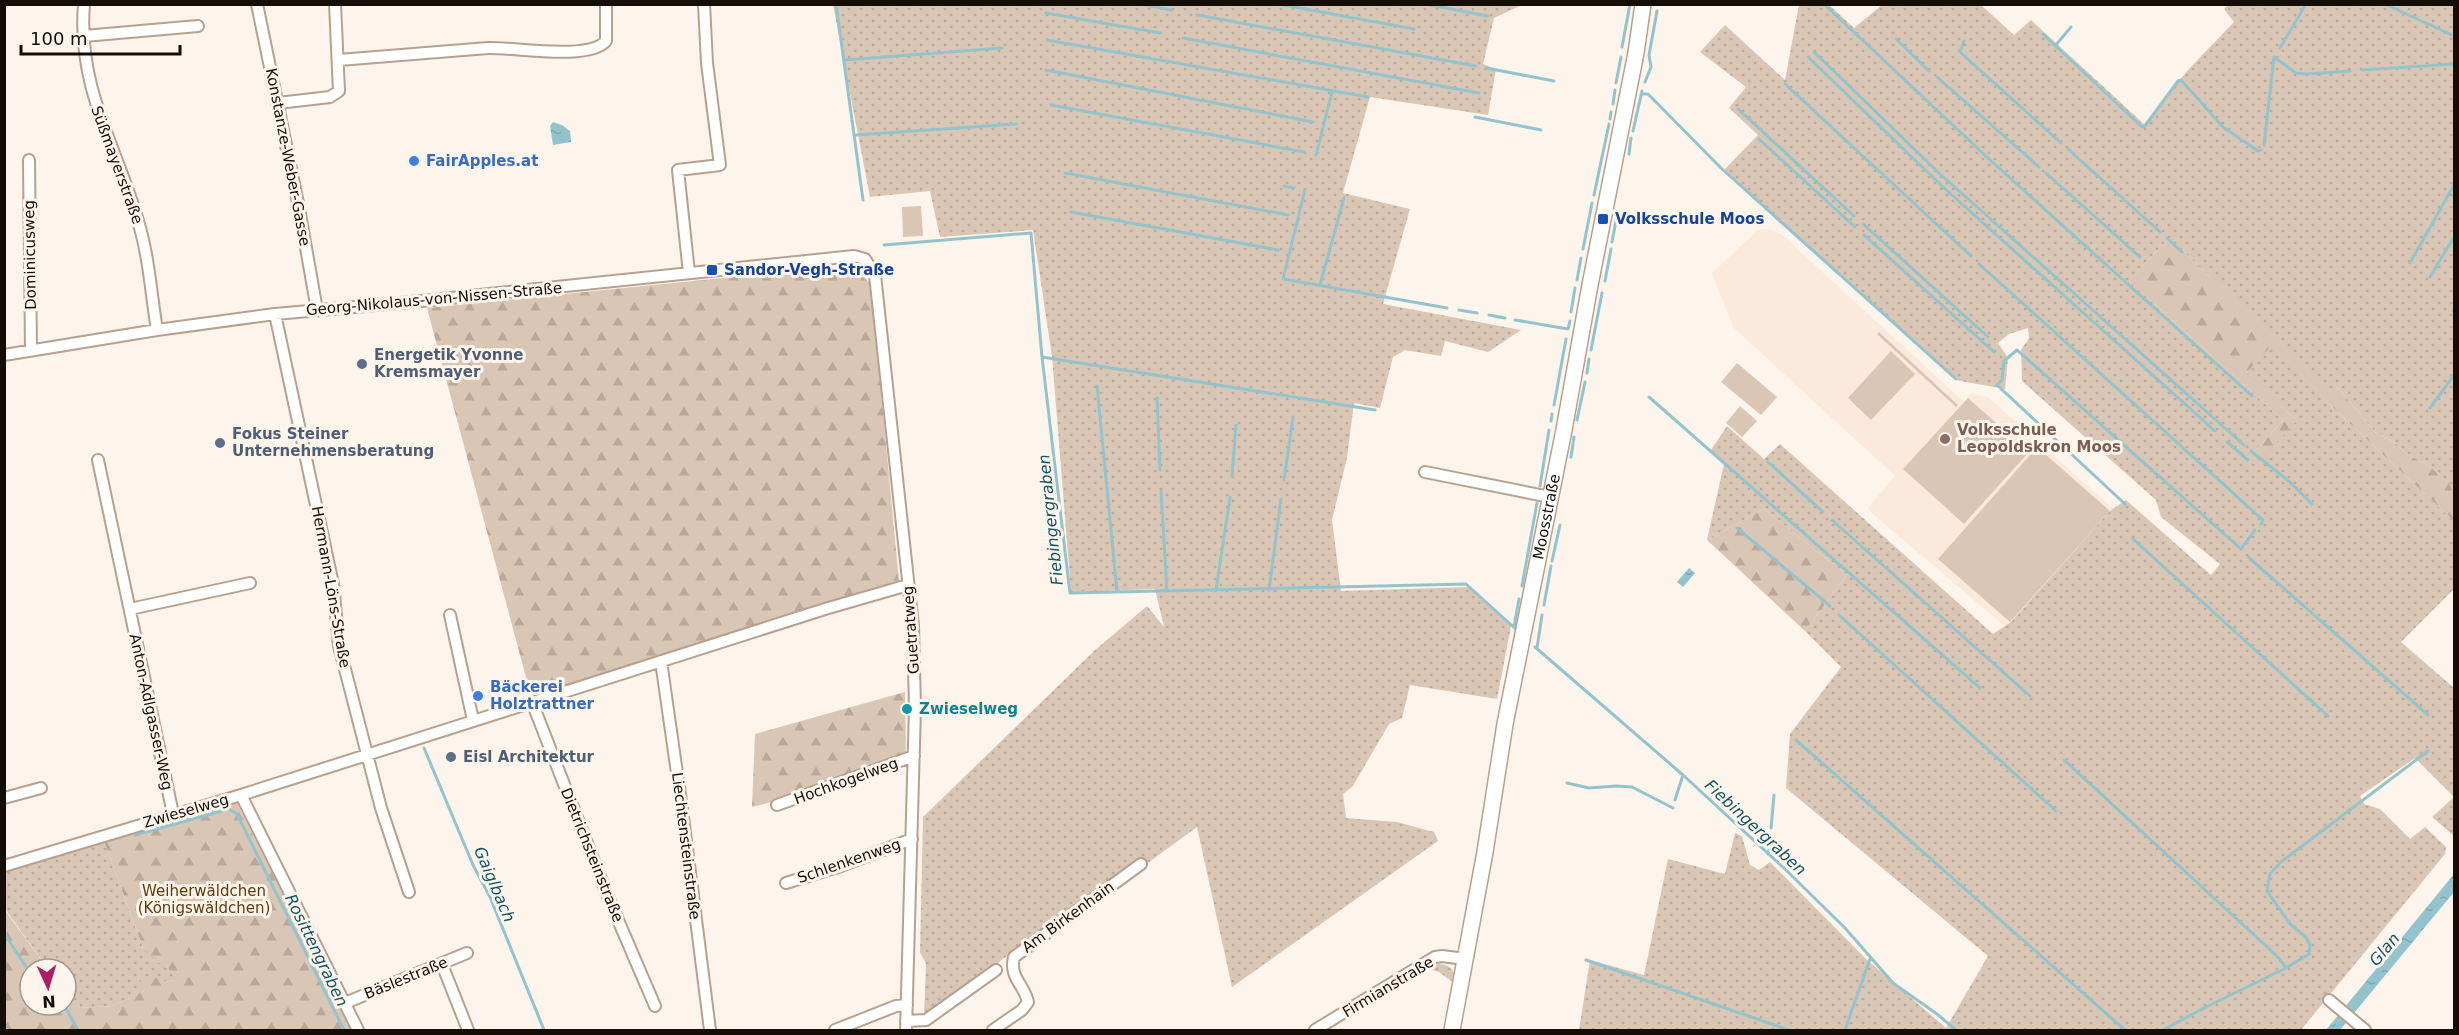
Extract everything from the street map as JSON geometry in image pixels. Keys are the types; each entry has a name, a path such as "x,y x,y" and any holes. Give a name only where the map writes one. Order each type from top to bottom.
{"street":[{"name":"Süßmayerstraße","path":"84,4 84,36 93,98 139,223 157,330"},
{"name":"Konstanze-Weber-Gasse","path":"257,4 317,310"},
{"path":"278,103 335,95 340,85 336,4"},
{"path":"689,273 678,170 720,165 707,63 704,4"},
{"name":"Moosstraße","path":"1452,1030 1485,852 1505,724 1631,83 1643,4"},
{"path":"339,60 507,47 554,52 599,48 606,41 606,6"},
{"path":"84,36 198,26"},
{"name":"Dominicusweg","path":"29,160 31,350"},
{"name":"Georg-Nikolaus-von-Nissen-Straße","path":"4,355 157,330 276,314 854,256 865,259"},
{"name":"Guetratweg","path":"865,259 875,275 913,626 914,756 906,1026"},
{"name":"Hermann-Löns-Straße","path":"276,314 331,573 339,646 366,754"},
{"name":"Anton-Adlgasser-Weg","path":"98,460 173,814"},
{"path":"1425,472 1550,497"},
{"path":"130,609 250,583"},
{"name":"Zwieselweg","path":"4,866 241,795 825,609 908,585"},
{"path":"450,615 473,720"},
{"name":"Liechtensteinstraße","path":"661,661 710,1030"},
{"name":"Dietrichsteinstraße","path":"532,702 602,882 655,1006"},
{"path":"366,754 409,892"},
{"name":"Hochkogelweg","path":"777,805 914,756"},
{"path":"4,798 41,788"},
{"path":"241,795 358,1030"},
{"name":"Schlenkenweg","path":"786,883 841,866 912,839"},
{"name":"Am Birkenhain","path":"993,1030 1022,1010 1028,1002 1026,994 1014,975 1012,966 1014,957 1141,864"},
{"name":"Bäslestraße","path":"345,1003 467,953"},
{"name":"Firmianstraße","path":"1315,1030 1435,957 1465,959"},
{"path":"906,1026 926,1020 996,970"},
{"name":"Bäslestraße","path":"445,972 468,1030"},
{"path":"2330,1001 2361,1027"},
{"path":"835,1030 896,1006 907,1005"}],"shaded area":[{"name":"Volksschule Leopoldskron Moos","path":"1774,230 1782,235 1964,402 1971,393 1989,398 2117,512 2008,629 1867,509 1895,476 1733,327 1712,273 1757,231"}],"green space":[{"path":"833,5 1522,5 1494,18 1483,64 1496,69 1488,115 1370,97 1343,193 1410,209 1383,304 1521,330 1488,352 1445,341 1441,356 1405,350 1393,357 1380,408 1354,403 1347,458 1332,520 1341,591 1470,587 1511,626 1497,699 1410,685 1402,718 1389,724 1353,786 1343,794 1346,818 1397,822 1434,832 1438,841 1232,987 1197,827 1145,865 1139,859 924,1017 926,964 920,952 923,817 1094,651 1147,606 1164,627 1155,589 1071,592 1052,356 1033,230 940,237 930,191 870,197"},
{"path":"1799,5 1829,5 1854,28 1882,5 1981,5 2014,35 2031,20 2144,124 2188,70 2234,22 2224,9 2228,5 2454,5 2454,493 2449,483 2429,466 2407,454 2394,442 2376,433 2338,388 2332,393 2169,238 2129,281 2283,420 2253,453 2297,421 2245,373 2272,344 2329,404 2454,521 2454,589 2401,642 2454,688 2454,797 2415,758 2360,796 2364,804 2380,809 2410,839 2425,827 2446,847 2445,854 2301,1030 1579,1030 1590,960 1644,975 1668,859 1725,874 1735,833 1742,836 1750,865 1759,870 1770,862 1866,959 1946,1028 1988,956 1786,788 1790,734 1841,667 1805,631 1847,575 1764,509 1707,540 1724,464 1711,450 1727,426 1764,459 1780,444 1993,634 2011,622 2110,511 2126,500 2211,575 2220,564 2161,517 2156,500 2022,381 2021,350 2029,338 2028,328 2009,334 1998,343 2008,358 2005,389 1955,380 1724,170 1758,135 1729,108 1746,87 1700,52 1725,25 1785,80"},
{"path":"921,206 923,236 903,237 902,207"},
{"path":"2169,238 2332,392 2338,388 2376,433 2394,442 2407,454 2429,466 2449,483 2454,493 2454,521 2329,404 2272,345 2246,373 2297,421 2260,460 2253,453 2283,420 2129,281"},
{"path":"830,267 862,276 871,285 899,582 531,696 427,308"},
{"path":"1879,332 1958,405 1956,407 1877,334"},
{"path":"1891,351 1915,374 1871,420 1848,398"},
{"path":"1737,363 1777,397 1761,415 1721,382"},
{"path":"1968,398 2029,452 1964,524 1903,469"},
{"path":"1740,406 1757,421 1742,437 1726,423"},
{"path":"2037,447 2110,511 2010,622 1938,559"},
{"path":"1764,509 1847,575 1805,631 1707,540"},
{"path":"905,692 906,754 783,799 752,807 755,734"},
{"path":"2454,797 2454,836 2432,817"},
{"name":"Weiherwäldchen (Königswäldchen)","path":"237,803 351,1030 5,1030 4,909 39,957 18,957 18,1017 78,1017 78,1006 80,1008 113,1006 142,992 146,988 141,983 141,979 145,976 157,978 162,982 176,980 166,965 158,963 143,948 104,841"},
{"path":"104,841 143,948 166,965 177,980 162,982 146,988 113,1006 80,1008 78,1006 78,957 39,957 5,909 4,871"},
{"path":"1437,964 1446,965 1451,969 1455,984 1439,972 1426,968"}],"water":[{"path":"553,122 570,131 571,142 553,145 550,126"},
{"path":"1689,568 1695,573 1683,587 1677,582"},
{"path":"2454,874 2454,892 2340,1030 2326,1030"}],"waterway":[{"name":"Fiebingergraben","path":"836,4 863,200"},
{"path":"1141,4 1171,10"},
{"path":"1278,4 1414,29"},
{"path":"1425,4 1488,16"},
{"path":"1622,47 1630,4"},
{"path":"1824,4 1989,159 2252,396"},
{"path":"2280,48 2306,4"},
{"path":"2385,4 2454,36"},
{"path":"1645,82 1651,67 1649,55 1657,11"},
{"path":"1046,13 1160,33"},
{"path":"1197,15 1476,66"},
{"path":"2055,46 2071,27"},
{"path":"2043,34 2142,127 2181,80 2223,127 2258,151 2261,150"},
{"path":"1183,38 1479,93"},
{"path":"1896,39 1929,71"},
{"path":"1047,40 1368,97"},
{"path":"1964,41 1960,52 2061,143"},
{"path":"845,60 1002,48"},
{"path":"1814,52 1940,174 2244,445"},
{"path":"1616,83 1621,57"},
{"path":"1808,57 1943,187 2215,431"},
{"path":"2264,145 2274,57 2296,73 2350,71"},
{"path":"2362,70 2454,64"},
{"path":"1486,68 1554,81"},
{"path":"1046,70 1313,122"},
{"path":"1937,77 2039,167"},
{"path":"1785,84 1971,256"},
{"path":"1613,104 1615,90"},
{"path":"1633,131 1642,91"},
{"path":"1316,155 1332,92"},
{"path":"1641,94 1648,94 1721,168 1956,379"},
{"path":"1051,105 1304,152"},
{"path":"1738,109 1854,216"},
{"path":"1610,119 1611,112"},
{"path":"1475,117 1541,130"},
{"path":"856,135 1016,124"},
{"path":"1594,195 1609,124"},
{"path":"1629,154 1631,138"},
{"path":"1759,139 1855,227"},
{"path":"2068,149 2160,232"},
{"path":"1065,173 1288,215"},
{"path":"2046,173 2140,257"},
{"path":"2410,263 2454,185"},
{"path":"1284,186 1294,188"},
{"path":"1305,190 1283,279 1447,308"},
{"path":"1320,285 1344,198"},
{"path":"1583,249 1592,203"},
{"path":"1071,212 1278,250"},
{"path":"1612,242 1617,215"},
{"path":"1863,224 1988,337"},
{"name":"Fiebingergraben","path":"884,245 1031,233 1042,357 1070,593 1466,584 1518,631"},
{"path":"1864,235 1994,352"},
{"path":"2430,277 2454,237"},
{"path":"2167,238 2182,252"},
{"path":"1605,281 1611,249"},
{"path":"1577,280 1581,258"},
{"path":"1979,264 2263,520 2261,524"},
{"path":"1571,312 1575,288"},
{"path":"1591,350 1602,293"},
{"path":"1459,310 1477,313"},
{"path":"1489,315 1505,318"},
{"path":"1515,320 1568,329 1570,321"},
{"path":"1554,405 1566,339"},
{"path":"2125,504 1997,385 2002,380 2004,361 2017,350 2241,549 2255,530"},
{"path":"1042,357 1375,410"},
{"path":"1587,373 1589,359"},
{"path":"2430,408 2454,375"},
{"path":"1577,420 1585,382"},
{"path":"1097,386 1117,592"},
{"path":"1649,397 1980,688"},
{"path":"1157,398 1160,470"},
{"path":"1551,421 1552,414"},
{"path":"1284,480 1293,418"},
{"path":"1232,476 1236,425"},
{"path":"1540,486 1549,430"},
{"path":"1571,457 1574,437"},
{"path":"2227,442 2248,460"},
{"path":"2251,451 2292,484 2312,504"},
{"path":"1768,462 1823,512"},
{"path":"1161,491 1167,591"},
{"path":"1216,590 1230,497"},
{"path":"1269,590 1281,499"},
{"path":"1522,586 1537,503"},
{"path":"1832,520 2030,696"},
{"path":"1552,561 1560,525"},
{"path":"1737,528 1830,606"},
{"path":"2133,539 2328,716"},
{"path":"2248,557 2428,715"},
{"path":"1544,605 1551,566"},
{"path":"1514,627 1519,599"},
{"path":"1537,648 1542,615"},
{"path":"1839,615 2056,811"},
{"name":"Fiebingergraben","path":"1535,647 1683,775 1787,871 1845,928 1893,983 1956,1030"},
{"path":"1796,740 2125,1030"},
{"name":"Gaiglbach","path":"424,748 473,865 490,897 544,1030"},
{"path":"2163,1030 2309,954 2310,945 2306,937 2290,924 2267,891 2270,874 2281,862 2428,751"},
{"path":"2064,760 2278,957 2286,968"},
{"path":"1675,800 1683,775"},
{"path":"1567,783 1589,788 1632,787 1673,808"},
{"path":"1771,828 1774,795"},
{"name":"Rosittengraben","path":"135,835 229,809 237,814 344,1030"},
{"path":"1768,854 1772,840"},
{"path":"4,933 20,957"},
{"path":"1845,1030 1870,959"},
{"path":"1586,960 1789,1030"},
{"path":"71,1017 78,1030"}],"place":[{"name":"FairApples.at","path":"414,161"},
{"name":"Volksschule Moos","path":"1603,219"},
{"name":"Sandor-Vegh-Straße","path":"712,270"},
{"name":"Energetik Yvonne Kremsmayer","path":"362,364"},
{"name":"Volksschule Leopoldskron Moos","path":"1945,439"},
{"name":"Fokus Steiner Unternehmensberatung","path":"220,443"},
{"name":"Bäckerei Holztrattner","path":"478,696"},
{"name":"Zwieselweg","path":"907,709"},
{"name":"Eisl Architektur","path":"451,757"}],"water label":[{"name":"Glan","path":"2384,949"}]}
